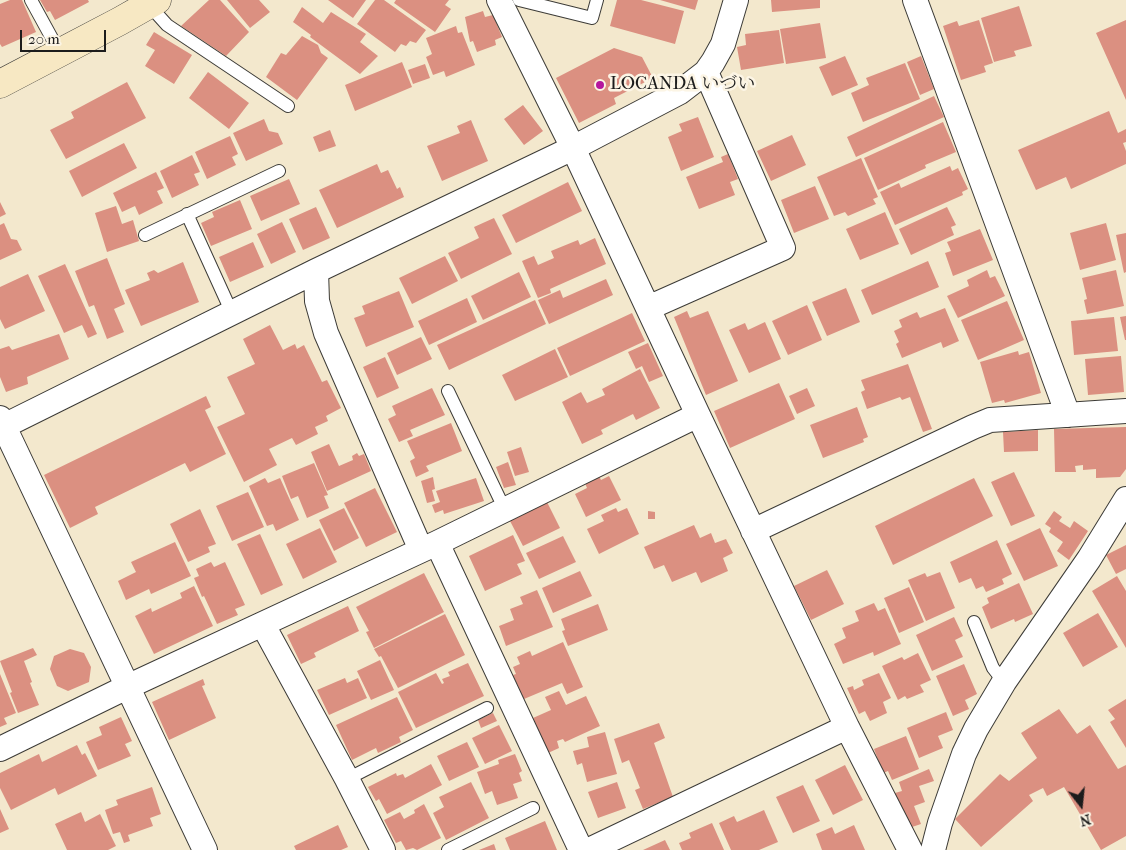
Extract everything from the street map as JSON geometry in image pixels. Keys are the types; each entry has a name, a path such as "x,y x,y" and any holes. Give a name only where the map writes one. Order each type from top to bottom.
{"main road":[{"path":"0,84 153,2"}],"street":[{"path":"499,0 573,148 753,531 909,850"},
{"path":"205,850 1,424 573,148 680,92 706,72 713,62 723,44 736,0"},
{"path":"915,0 1068,415"},
{"path":"648,308 783,248 706,72"},
{"path":"316,271 317,301 326,333 429,546 581,850"},
{"path":"753,531 990,420 1126,411"},
{"path":"0,749 505,510 698,415"},
{"path":"933,850 940,823 964,754 976,729 1004,682 1089,559 1126,499"},
{"path":"263,624 347,779 383,850"},
{"path":"588,850 848,727"}],"lane":[{"path":"31,0 60,53"},
{"path":"519,0 592,18 597,0"},
{"path":"153,2 159,18 167,25 288,106"},
{"path":"145,235 279,170"},
{"path":"187,214 232,313"},
{"path":"448,391 505,510"},
{"path":"974,622 993,668 1004,682"},
{"path":"347,779 487,708"},
{"path":"448,850 533,808"}],"building":[{"path":"10,0 22,0 36,32 2,47 0,44 0,4"},
{"path":"40,0 88,0 89,2 55,20 50,11 47,12"},
{"path":"209,0 220,0 249,32 226,56 181,26"},
{"path":"227,0 259,0 270,12 250,28"},
{"path":"328,0 366,0 353,18"},
{"path":"375,0 384,0 426,30 416,43 410,41 406,46 401,44 395,52 357,24"},
{"path":"396,0 449,0 445,5 451,9 435,32 394,3"},
{"path":"617,0 641,0 684,11 675,44 610,26"},
{"path":"660,0 698,0 695,10"},
{"path":"771,0 820,0 820,8 772,12"},
{"path":"1019,6 1032,46 1014,51 1016,56 994,62 981,18"},
{"path":"302,7 323,23 331,12 366,34 360,42 378,56 360,74 293,22"},
{"path":"483,11 485,17 493,15 502,37 495,40 496,45 477,52 473,41 470,42 465,17"},
{"path":"979,20 993,63 984,66 986,72 961,80 943,26 957,21 959,26"},
{"path":"1126,20 1126,100 1096,33"},
{"path":"820,23 826,58 786,64 780,29"},
{"path":"456,26 458,33 462,32 475,65 446,77 444,71 433,75 426,57 432,54 426,38"},
{"path":"779,30 784,63 741,70 737,47 746,45 745,34"},
{"path":"154,32 192,55 174,84 145,66 155,50 146,45"},
{"path":"302,36 318,45 321,53 328,58 297,100 266,77 281,53 286,55"},
{"path":"614,48 642,57 653,78 614,98 616,104 579,123 556,78"},
{"path":"845,56 858,85 832,96 819,67"},
{"path":"921,56 934,89 920,95 907,62"},
{"path":"402,62 412,87 355,111 345,85"},
{"path":"905,63 920,99 863,122 851,93 869,85 866,78"},
{"path":"425,64 430,78 413,84 408,70"},
{"path":"208,72 249,103 229,129 189,98"},
{"path":"127,82 146,118 66,159 50,130 74,118 71,112"},
{"path":"934,96 944,117 856,157 847,137"},
{"path":"523,105 543,131 524,145 504,119"},
{"path":"1109,111 1118,133 1126,129 1126,142 1123,143 1126,151 1126,164 1071,189 1066,177 1036,190 1018,150"},
{"path":"698,117 714,157 681,171 668,137 682,131 679,124"},
{"path":"264,119 269,131 278,133 283,144 246,161 233,133"},
{"path":"471,120 488,161 442,181 427,146 460,133 457,126"},
{"path":"943,122 956,152 925,165 926,168 878,190 864,158"},
{"path":"330,130 336,146 319,152 313,137"},
{"path":"792,135 806,165 771,181 757,151"},
{"path":"230,136 238,154 232,157 236,165 207,179 195,152"},
{"path":"124,143 137,168 82,197 69,171"},
{"path":"728,154 738,179 730,182 735,195 699,209 686,177 723,162 721,157"},
{"path":"192,155 200,172 194,174 199,185 172,198 160,171"},
{"path":"861,158 878,197 873,199 876,204 848,216 845,212 834,216 817,177"},
{"path":"377,164 381,173 388,170 397,189 400,187 404,197 337,228 319,190"},
{"path":"950,166 952,171 958,168 968,189 962,192 963,195 895,225 880,192 899,183 901,188"},
{"path":"156,172 164,188 157,191 163,203 139,215 135,206 122,212 113,193"},
{"path":"289,179 300,204 261,221 250,196"},
{"path":"568,182 582,211 516,243 502,215"},
{"path":"815,186 829,219 794,233 781,200"},
{"path":"240,200 252,229 211,246 201,223 214,217 212,212"},
{"path":"0,202 6,214 0,217"},
{"path":"116,206 122,224 133,220 139,241 107,252 95,213"},
{"path":"316,207 330,238 303,250 289,219"},
{"path":"947,207 956,225 951,227 954,235 911,255 899,229"},
{"path":"885,212 899,244 860,260 846,229"},
{"path":"494,218 512,254 461,279 448,253 479,238 474,227"},
{"path":"282,222 296,252 271,264 257,234"},
{"path":"4,223 11,239 17,240 22,250 0,260 0,225"},
{"path":"1106,223 1116,260 1080,270 1070,233"},
{"path":"980,229 993,260 953,276 945,253 951,251 947,242"},
{"path":"1126,233 1126,272 1124,273 1116,235"},
{"path":"595,238 606,264 550,289 551,293 538,298 522,261 534,256 538,265 554,258 551,251 578,240 580,245"},
{"path":"253,242 264,267 230,282 219,257"},
{"path":"445,256 458,281 412,304 399,278"},
{"path":"107,258 125,304 114,309 124,332 107,339 94,305 89,307 75,271"},
{"path":"928,261 939,287 872,315 861,290"},
{"path":"183,262 199,302 141,326 125,290 150,280 147,273 154,270 158,273"},
{"path":"65,264 97,334 88,338 82,325 64,333 38,276"},
{"path":"987,270 990,278 995,276 1005,296 958,318 947,296 969,286 967,280"},
{"path":"1116,270 1124,306 1087,314 1084,300 1087,299 1082,278"},
{"path":"519,272 531,297 483,320 471,296"},
{"path":"28,274 45,311 5,329 0,319 0,287"},
{"path":"606,279 613,295 549,324 538,300 560,290 563,298"},
{"path":"846,288 860,322 827,336 812,302"},
{"path":"399,291 414,327 366,347 354,318 365,314 362,306"},
{"path":"467,298 477,322 429,345 418,321"},
{"path":"535,300 546,324 449,370 437,345"},
{"path":"1007,301 1024,340 978,360 961,320"},
{"path":"807,305 822,340 788,355 772,321"},
{"path":"945,308 959,341 943,348 941,342 902,358 896,344 899,342 894,331 902,327 899,320 917,312 920,318"},
{"path":"687,311 690,318 708,311 738,381 706,395 674,317"},
{"path":"632,313 645,341 570,376 557,348"},
{"path":"1126,316 1126,340 1125,340 1120,317"},
{"path":"1114,317 1118,351 1074,355 1071,321"},
{"path":"765,322 781,359 749,373 729,330 745,323 748,330"},
{"path":"270,325 283,350 295,344 297,349 304,345 322,382 327,380 341,408 326,416 328,421 315,427 318,434 296,445 292,438 269,449 277,465 244,482 217,427 245,414 227,377 255,364 243,339"},
{"path":"59,334 69,359 27,377 28,384 6,392 0,377 0,349 9,346 12,350"},
{"path":"421,337 432,359 397,375 387,353"},
{"path":"648,343 663,376 649,382 642,366 636,369 628,352"},
{"path":"555,349 568,377 515,401 502,375"},
{"path":"1018,351 1019,355 1029,352 1041,393 1005,403 1004,400 992,403 980,362"},
{"path":"1121,356 1124,392 1088,395 1085,359"},
{"path":"385,357 399,388 377,398 363,367"},
{"path":"908,364 932,429 923,432 910,397 902,400 900,397 867,409 861,392 865,390 861,380"},
{"path":"640,369 660,408 636,420 633,414 601,430 603,434 582,444 562,402 581,392 587,403 605,395 602,389"},
{"path":"779,383 795,419 730,448 714,411"},
{"path":"432,388 445,415 410,430 413,436 399,442 388,419 396,415 392,406"},
{"path":"807,388 815,406 797,414 789,396"},
{"path":"206,396 211,407 205,410 226,454 190,472 185,463 95,507 98,514 70,528 44,475"},
{"path":"857,407 868,437 863,439 864,442 823,458 810,425"},
{"path":"451,423 462,451 426,466 429,471 416,477 410,461 415,458 407,441"},
{"path":"1126,427 1126,469 1120,477 1096,478 1096,469 1083,470 1083,465 1075,466 1076,472 1055,472 1054,429"},
{"path":"1038,430 1038,451 1004,452 1003,432"},
{"path":"329,444 339,466 353,460 352,456 357,453 359,456 364,454 371,471 327,491 311,452"},
{"path":"521,447 529,472 515,476 507,452"},
{"path":"508,462 516,485 504,488 496,467"},
{"path":"314,463 328,495 324,496 329,508 307,518 298,496 291,499 282,476"},
{"path":"1014,472 1035,516 1011,526 991,482"},
{"path":"599,476 601,480 609,476 621,500 586,517 575,494 587,488 585,483"},
{"path":"433,477 435,489 432,490 435,501 427,503 421,481"},
{"path":"265,478 268,483 280,478 299,520 276,531 273,524 267,526 249,486"},
{"path":"476,478 484,501 444,514 443,510 435,513 432,505 440,502 436,491"},
{"path":"974,478 993,516 893,565 875,526"},
{"path":"375,488 397,532 366,547 344,503"},
{"path":"248,492 264,527 232,541 216,506"},
{"path":"547,502 560,528 523,546 510,521"},
{"path":"344,508 359,538 334,551 319,520"},
{"path":"616,508 618,512 627,508 639,534 599,554 587,529 604,521 601,515"},
{"path":"200,509 216,544 208,547 210,552 188,562 170,524"},
{"path":"648,511 655,512 655,519 648,519"},
{"path":"1054,511 1062,517 1059,521 1070,528 1074,521 1088,531 1069,560 1057,551 1063,542 1049,532 1051,528 1045,524"},
{"path":"694,525 700,538 711,533 715,543 726,539 733,553 723,558 728,571 701,583 696,572 672,582 664,565 654,569 644,547"},
{"path":"320,528 337,562 303,579 286,544"},
{"path":"1040,528 1058,566 1024,581 1006,544"},
{"path":"260,534 283,585 261,595 237,544"},
{"path":"513,535 525,561 517,564 522,574 485,591 469,556"},
{"path":"563,536 576,562 539,579 526,553"},
{"path":"997,540 1012,574 1002,579 1004,584 986,592 983,586 976,589 971,578 959,583 950,562"},
{"path":"175,542 191,576 151,594 149,589 126,600 118,581 136,572 131,562"},
{"path":"1126,545 1126,569 1116,574 1106,555"},
{"path":"211,562 214,567 225,562 245,605 235,609 238,615 217,624 194,578 199,576 196,569"},
{"path":"827,570 844,604 811,620 794,586"},
{"path":"580,571 592,596 553,613 542,588"},
{"path":"940,572 955,608 926,621 908,580 925,573 927,577"},
{"path":"424,573 444,612 374,648 366,632 369,631 356,607"},
{"path":"1117,576 1126,591 1126,648 1092,591"},
{"path":"1019,583 1033,614 1015,622 1014,619 991,629 982,607 989,603 987,598"},
{"path":"194,586 213,626 154,654 135,616 151,608 152,612 182,598 180,593"},
{"path":"909,587 924,622 899,633 884,598"},
{"path":"537,590 553,627 506,646 499,626 514,620 510,609 523,604 520,597"},
{"path":"874,603 878,611 885,608 901,644 874,656 873,652 843,664 834,644 846,638 842,628 859,621 855,611"},
{"path":"598,604 608,630 568,646 562,631 565,630 561,619"},
{"path":"348,606 359,631 314,653 316,657 301,664 287,635"},
{"path":"1098,613 1118,647 1083,667 1063,633"},
{"path":"445,614 465,655 398,688 381,656 379,657 374,649"},
{"path":"954,617 963,636 955,640 963,657 932,671 916,635"},
{"path":"563,642 583,687 567,694 562,683 524,699 513,675 516,674 513,667 520,664 517,657 530,651 532,656"},
{"path":"33,648 37,655 24,661 39,705 18,713 0,661"},
{"path":"70,649 84,653 91,667 89,682 68,691 57,686 50,669 54,656"},
{"path":"918,653 931,680 920,685 924,692 907,699 905,696 898,700 882,666 902,657 904,660"},
{"path":"380,660 394,690 371,700 357,671"},
{"path":"468,663 484,696 416,728 398,692 436,673 442,684 444,683 442,679 450,676 448,672"},
{"path":"964,664 977,694 965,700 969,709 953,716 936,676"},
{"path":"879,673 891,698 883,702 887,713 870,721 865,711 859,714 847,688 853,686 854,690 864,685 862,680"},
{"path":"0,674 16,713 4,718 7,724 0,727"},
{"path":"345,678 347,683 358,678 367,698 329,715 317,690"},
{"path":"203,679 205,685 202,686 216,718 169,740 152,702"},
{"path":"559,691 566,705 586,696 600,726 565,742 563,739 557,741 559,748 548,753 533,718 551,710 545,697"},
{"path":"397,697 413,730 399,737 401,742 378,753 376,748 352,760 336,725"},
{"path":"1126,699 1126,748 1110,722 1115,719 1108,710"},
{"path":"1059,709 1077,734 1090,725 1118,769 1126,765 1126,836 1101,850 1064,787 1047,796 1043,788 1029,795 1033,801 981,847 955,819 1000,774 1009,781 1037,758 1021,733"},
{"path":"946,712 953,730 938,736 943,748 919,758 907,728"},
{"path":"493,713 497,721 481,728 478,720"},
{"path":"121,717 132,741 125,744 131,756 98,770 86,742 102,735 99,727"},
{"path":"659,723 665,738 654,743 673,797 643,809 635,790 640,788 629,760 622,763 614,739"},
{"path":"499,725 512,751 485,764 472,738"},
{"path":"605,732 617,774 587,782 582,763 577,765 573,751 589,747 587,737"},
{"path":"906,736 919,769 892,780 888,771 883,773 874,749"},
{"path":"467,742 479,767 449,781 437,756"},
{"path":"77,745 82,755 85,753 97,776 58,795 55,788 11,810 0,788 0,773 39,754 42,762"},
{"path":"515,754 522,771 519,773 522,781 513,784 518,798 497,805 492,791 485,794 477,772 499,764 498,760"},
{"path":"431,764 442,785 387,814 379,799 376,801 368,787 396,773 397,776 403,774 405,778"},
{"path":"845,765 863,800 833,815 815,780"},
{"path":"929,769 934,781 919,786 925,802 914,806 921,824 909,828 895,793 902,791 899,782"},
{"path":"471,782 489,818 446,840 433,813 444,807 439,797"},
{"path":"617,782 626,808 598,818 588,792"},
{"path":"803,785 820,821 793,833 776,797"},
{"path":"152,787 161,814 150,818 153,826 128,835 130,841 124,843 120,832 113,834 105,810 118,805 116,800"},
{"path":"424,804 441,838 417,850 413,848 406,850 401,841 396,843 384,820 400,812 404,819 415,813 414,810"},
{"path":"0,809 9,829 0,833"},
{"path":"764,810 778,842 759,850 731,850 719,823 734,816 737,822"},
{"path":"81,812 85,822 100,814 116,846 108,850 67,850 55,824"},
{"path":"545,821 557,850 510,850 505,838"},
{"path":"712,823 724,850 682,850 679,843 691,838 689,833"},
{"path":"338,825 348,847 341,850 296,850 294,846"},
{"path":"854,825 865,850 822,850 816,834 832,827 835,834"},
{"path":"665,840 670,850 643,850"},
{"path":"494,844 496,850 479,850"}],"place":[{"name":"LOCANDA いづい","path":"600,85"}]}
